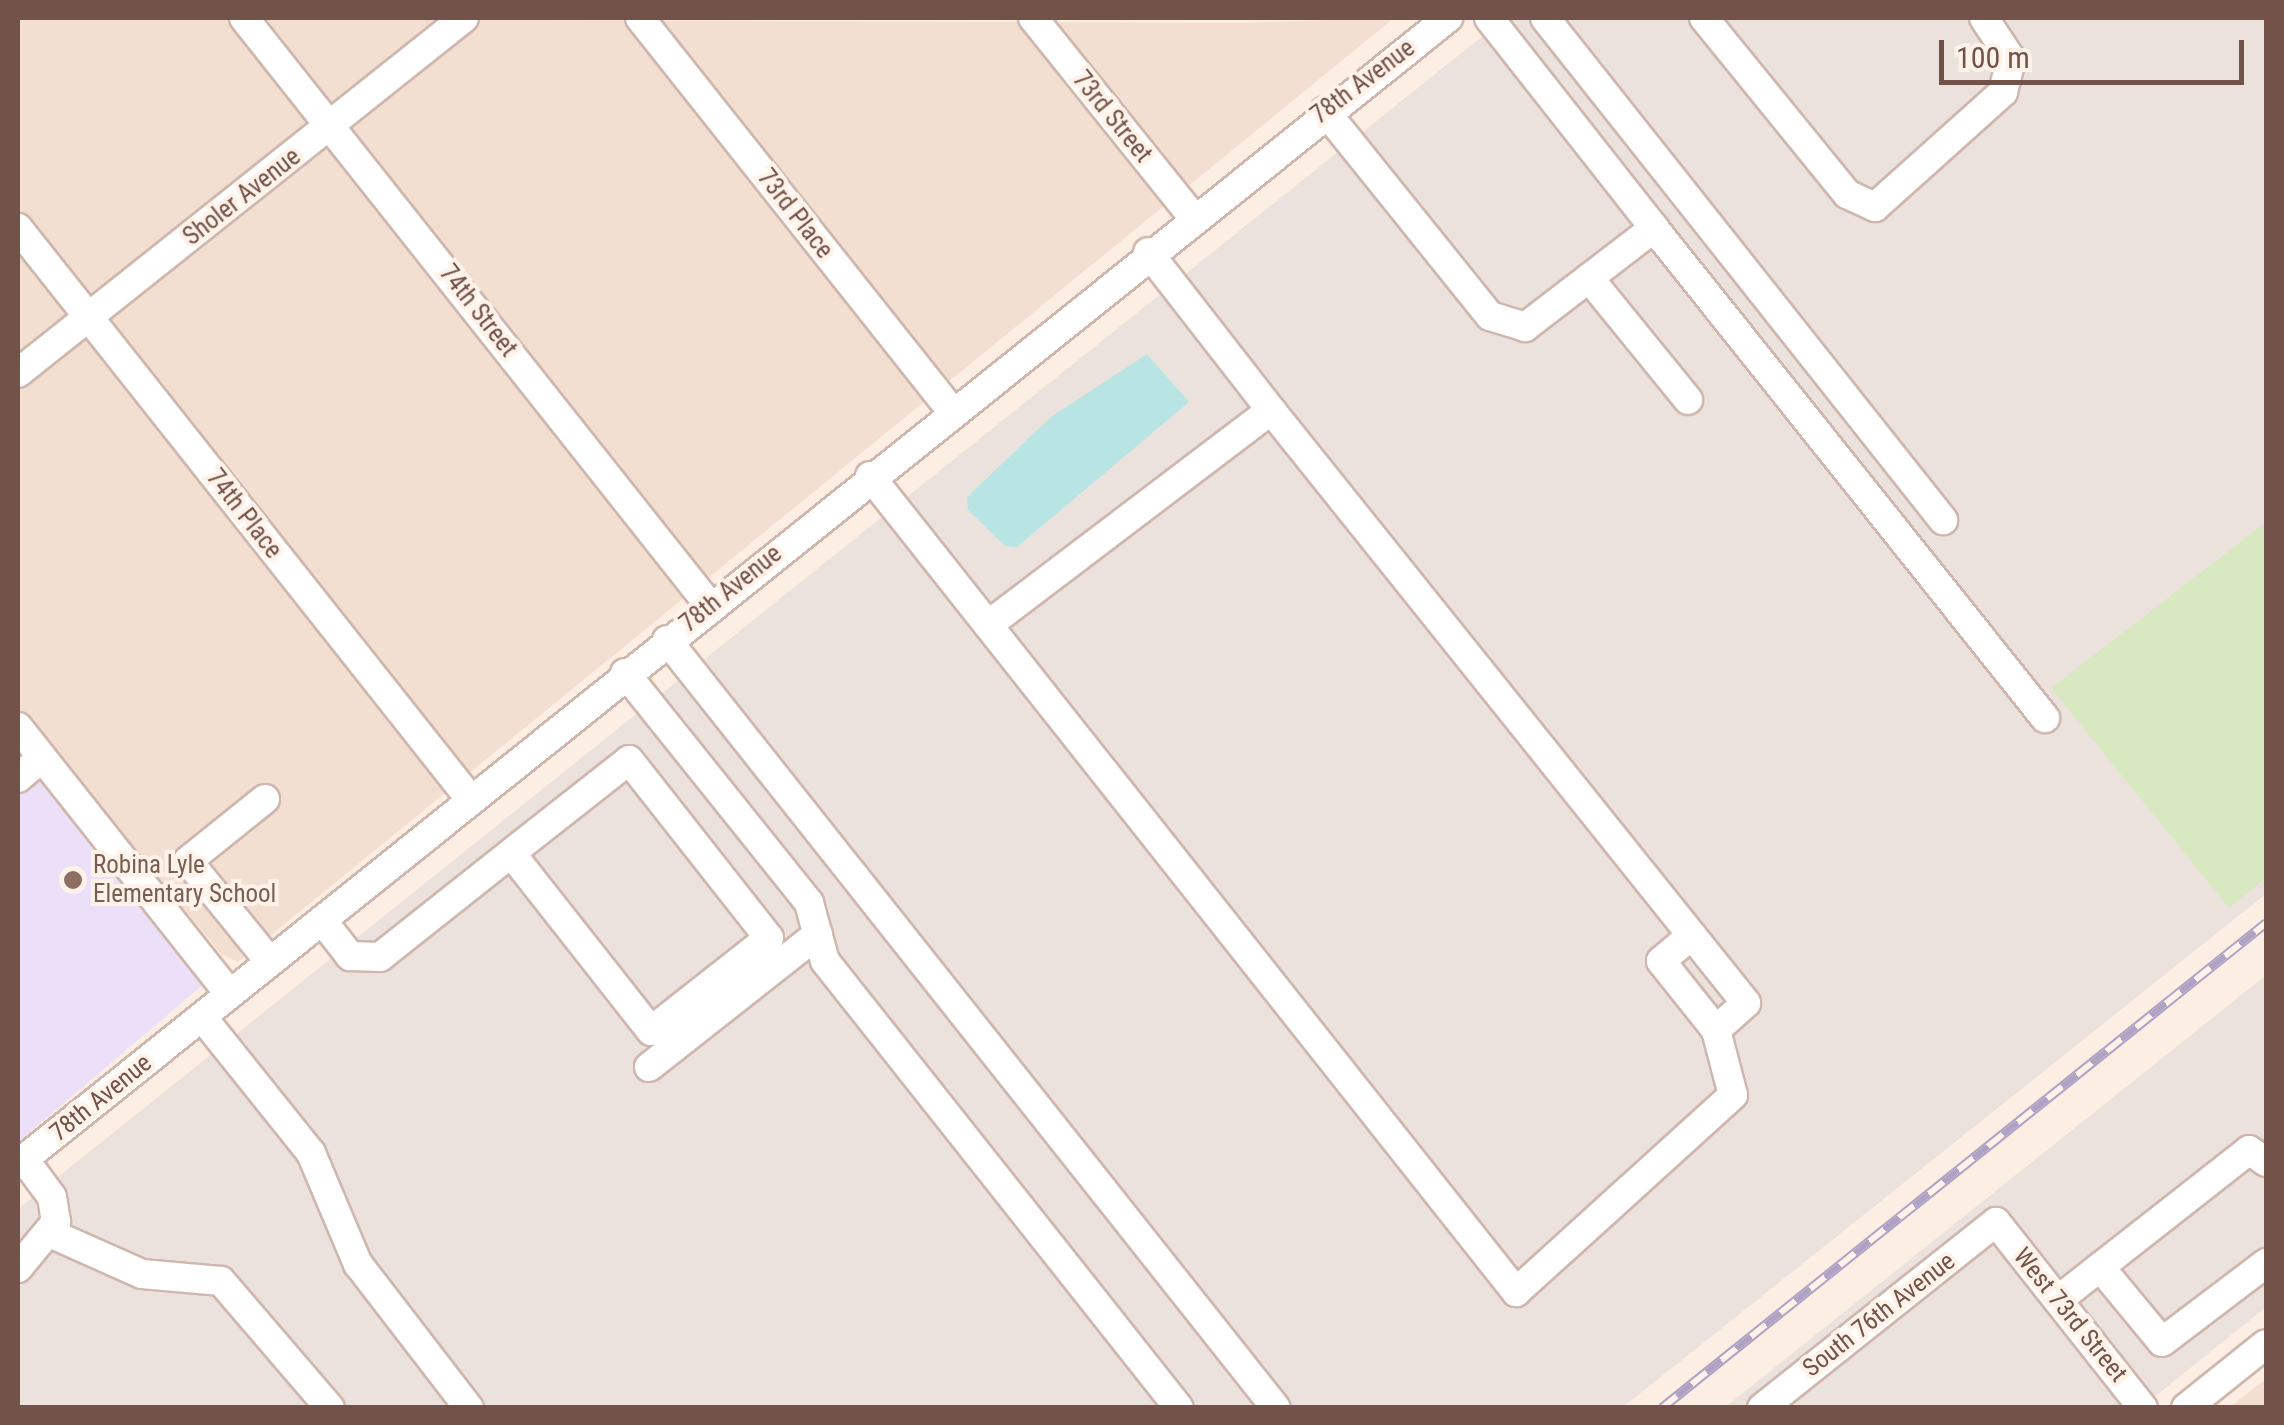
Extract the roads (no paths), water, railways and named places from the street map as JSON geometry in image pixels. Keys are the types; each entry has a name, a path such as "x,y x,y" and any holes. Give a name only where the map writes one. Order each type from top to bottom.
{"street":[{"name":"74th Street","path":"244,18 710,606"},
{"name":"Sholer Avenue","path":"18,373 332,128 464,18"},
{"name":"73rd Place","path":"640,18 951,410"},
{"name":"73rd Street","path":"1034,18 1192,216"},
{"name":"78th Avenue","path":"21,1162 1192,216 1448,18"},
{"path":"1489,18 2045,718"},
{"path":"1545,18 1942,520"},
{"path":"1704,18 1847,194 1875,207 2002,92 2011,59 1984,18"},
{"path":"1325,111 1490,316 1524,327 1654,228"},
{"name":"74th Place","path":"18,228 471,800"},
{"path":"1148,252 1746,1003 1716,1030"},
{"path":"1589,278 1688,400"},
{"path":"988,625 1272,410"},
{"path":"870,476 1516,1292 1733,1095 1716,1030 1660,960 1692,936"},
{"path":"667,640 1276,1408"},
{"path":"626,674 810,903 825,961 1175,1406"},
{"path":"18,727 230,994"},
{"path":"18,778 42,758"},
{"path":"322,920 350,956 380,957 511,853 629,760 769,938 651,1031 511,853"},
{"path":"265,799 188,861 270,962"},
{"path":"650,1067 818,934"},
{"path":"202,1017 311,1153 358,1264 469,1408"},
{"path":"2058,1300 2249,1150 2266,1162"},
{"path":"18,1268 52,1234 52,1197 21,1162"},
{"name":"West 73rd Street","path":"1996,1222 2144,1408"},
{"name":"South 76th Avenue","path":"1762,1408 1996,1222"},
{"path":"52,1234 142,1274 221,1282 330,1408"},
{"path":"2100,1266 2162,1342 2266,1263"},
{"path":"2186,1408 2266,1344"}],"water":[{"path":"1147,354 1189,402 1017,547 1005,546 968,510 967,497 1051,417"}],"railway":[{"path":"1662,1408 2266,923"}],"place":[{"name":"Robina Lyle Elementary School","path":"73,880"}]}
